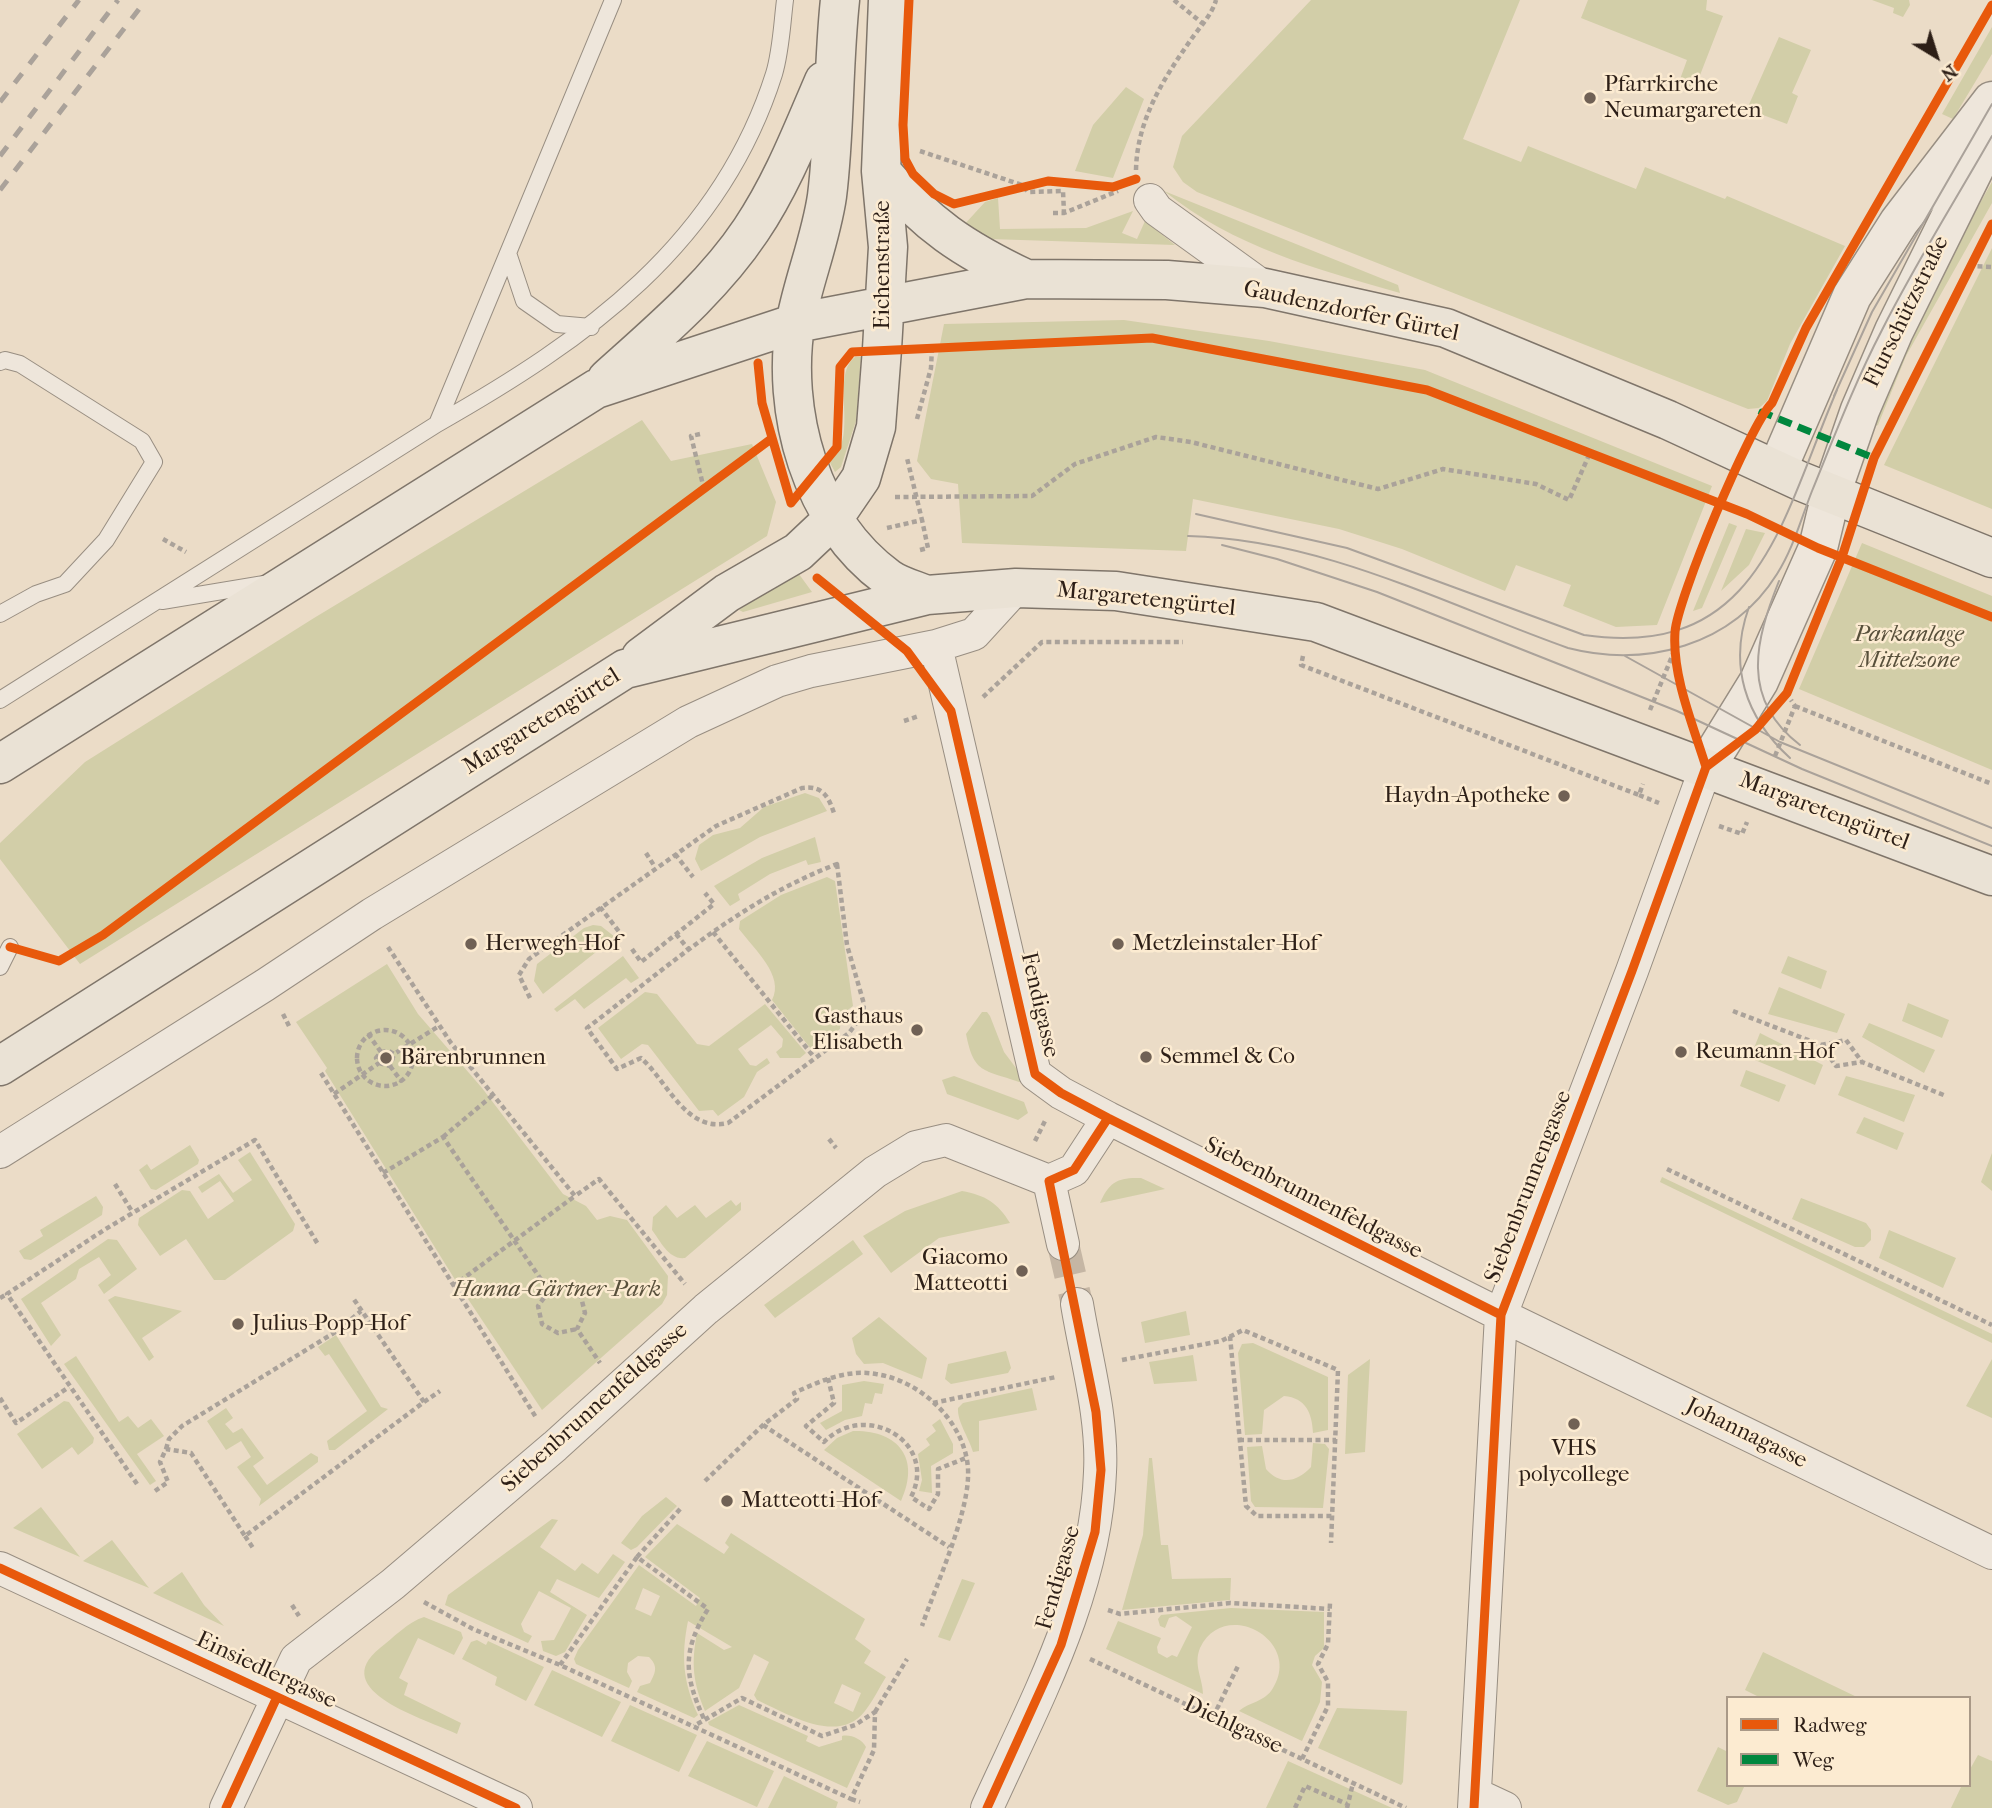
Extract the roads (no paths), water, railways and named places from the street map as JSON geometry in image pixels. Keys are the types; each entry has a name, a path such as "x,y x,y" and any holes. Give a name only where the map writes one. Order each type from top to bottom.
{"main road":[{"path":"840,0 834,57 827,197 796,323 792,384 806,458 833,519 856,550 890,579 927,595"},
{"name":"Eichenstraße","path":"625,669 727,593 798,552 833,519 861,478 876,427 888,247 881,172 888,0"},
{"path":"5,766 596,389 687,306 751,230 787,167 834,57"},
{"path":"881,172 910,205 969,252 1026,279"},
{"name":"Gaudenzdorfer Gürtel","path":"796,323 884,304 1026,279 1167,280 1265,288 1447,328 1668,420 1831,494 1992,558"},
{"path":"596,389 796,323"},
{"name":"Margaretengürtel","path":"0,1066 625,669 927,595 1016,588 1116,591 1316,621 1992,876"}],"street":[{"path":"1776,470 1852,296 1899,222 1992,101"},
{"name":"Flurschützstraße","path":"1706,767 1759,681 1818,548 1831,494 1860,410 1894,331 1992,134"},
{"path":"1134,187 1157,211 1265,288"},
{"path":"0,1152 265,985 372,914 688,722 777,681 823,668 936,646 974,634 1016,588"},
{"name":"Fendigasse","path":"936,646 938,713 1035,1074 1061,1093 1108,1118"},
{"name":"Siebenbrunnengasse","path":"1475,1801 1501,1315 1632,971 1706,767"},
{"path":"1063,1244 1036,1175 1074,1170 1108,1118"},
{"name":"Siebenbrunnenfeldgasse","path":"1108,1118 1501,1315"},
{"name":"Siebenbrunnenfeldgasse","path":"226,1808 296,1659 393,1584 555,1446 706,1309 831,1205 875,1172 916,1147 946,1140 1036,1175"},
{"name":"Fendigasse","path":"987,1808 1060,1645 1095,1532 1101,1470 1096,1412 1077,1304"},
{"name":"Johannagasse","path":"1501,1315 1992,1553"},
{"name":"Einsiedlergasse","path":"0,1568 516,1808"},
{"path":"1475,1801 1505,1808"}],"lane":[{"path":"436,424 613,0"},
{"path":"0,700 436,424 508,384 591,327 633,292 703,213 741,154 775,72 785,0"},
{"path":"508,253 524,301 557,324 591,327"},
{"path":"0,362 5,360 20,364 142,441 154,462 106,540 65,584 36,594 0,614"},
{"path":"153,603 301,577"},
{"path":"0,967 10,947"}],"tunnel":[{"path":"1063,1244 1077,1304"}],"tram line":[{"path":"1834,396 1872,312 1992,104"},
{"path":"1188,536 1238,540 1334,561 1429,594 1568,648 1598,654 1657,652 1685,646 1712,634 1736,619 1758,599 1783,564 1872,350 1908,281 1992,136"},
{"path":"1196,514 1347,548 1584,635 1643,637 1690,626 1727,602 1756,570 1779,530 1799,486 1837,390"},
{"path":"1222,545 1277,559 1377,592 1677,711 1802,769 1992,846"},
{"path":"1779,581 1764,625 1758,668 1761,689 1768,708 1781,727 1800,745"},
{"path":"1749,607 1740,649 1745,689 1762,725 1790,758"},
{"path":"1625,656 1780,742 1992,828"}],"railway":[{"path":"0,102 79,0"},
{"path":"0,156 118,0"},
{"path":"0,190 146,0"}],"place":[{"name":"Pfarrkirche Neumargareten","path":"1590,98"},
{"name":"Haydn-Apotheke","path":"1564,796"},
{"name":"Herwegh-Hof","path":"471,944"},
{"name":"Metzleinstaler-Hof","path":"1118,944"},
{"name":"Gasthaus Elisabeth","path":"917,1030"},
{"name":"Reumann-Hof","path":"1681,1052"},
{"name":"Semmel & Co","path":"1146,1057"},
{"name":"Bärenbrunnen","path":"386,1058"},
{"name":"Giacomo Matteotti","path":"1022,1271"},
{"name":"Julius-Popp-Hof","path":"238,1324"},
{"name":"VHS polycollege","path":"1574,1424"},
{"name":"Matteotti-Hof","path":"727,1501"}],"park label":[{"name":"Parkanlage Mittelzone","path":"1909,648"},
{"name":"Hanna-Gärtner-Park","path":"557,1290"}]}
